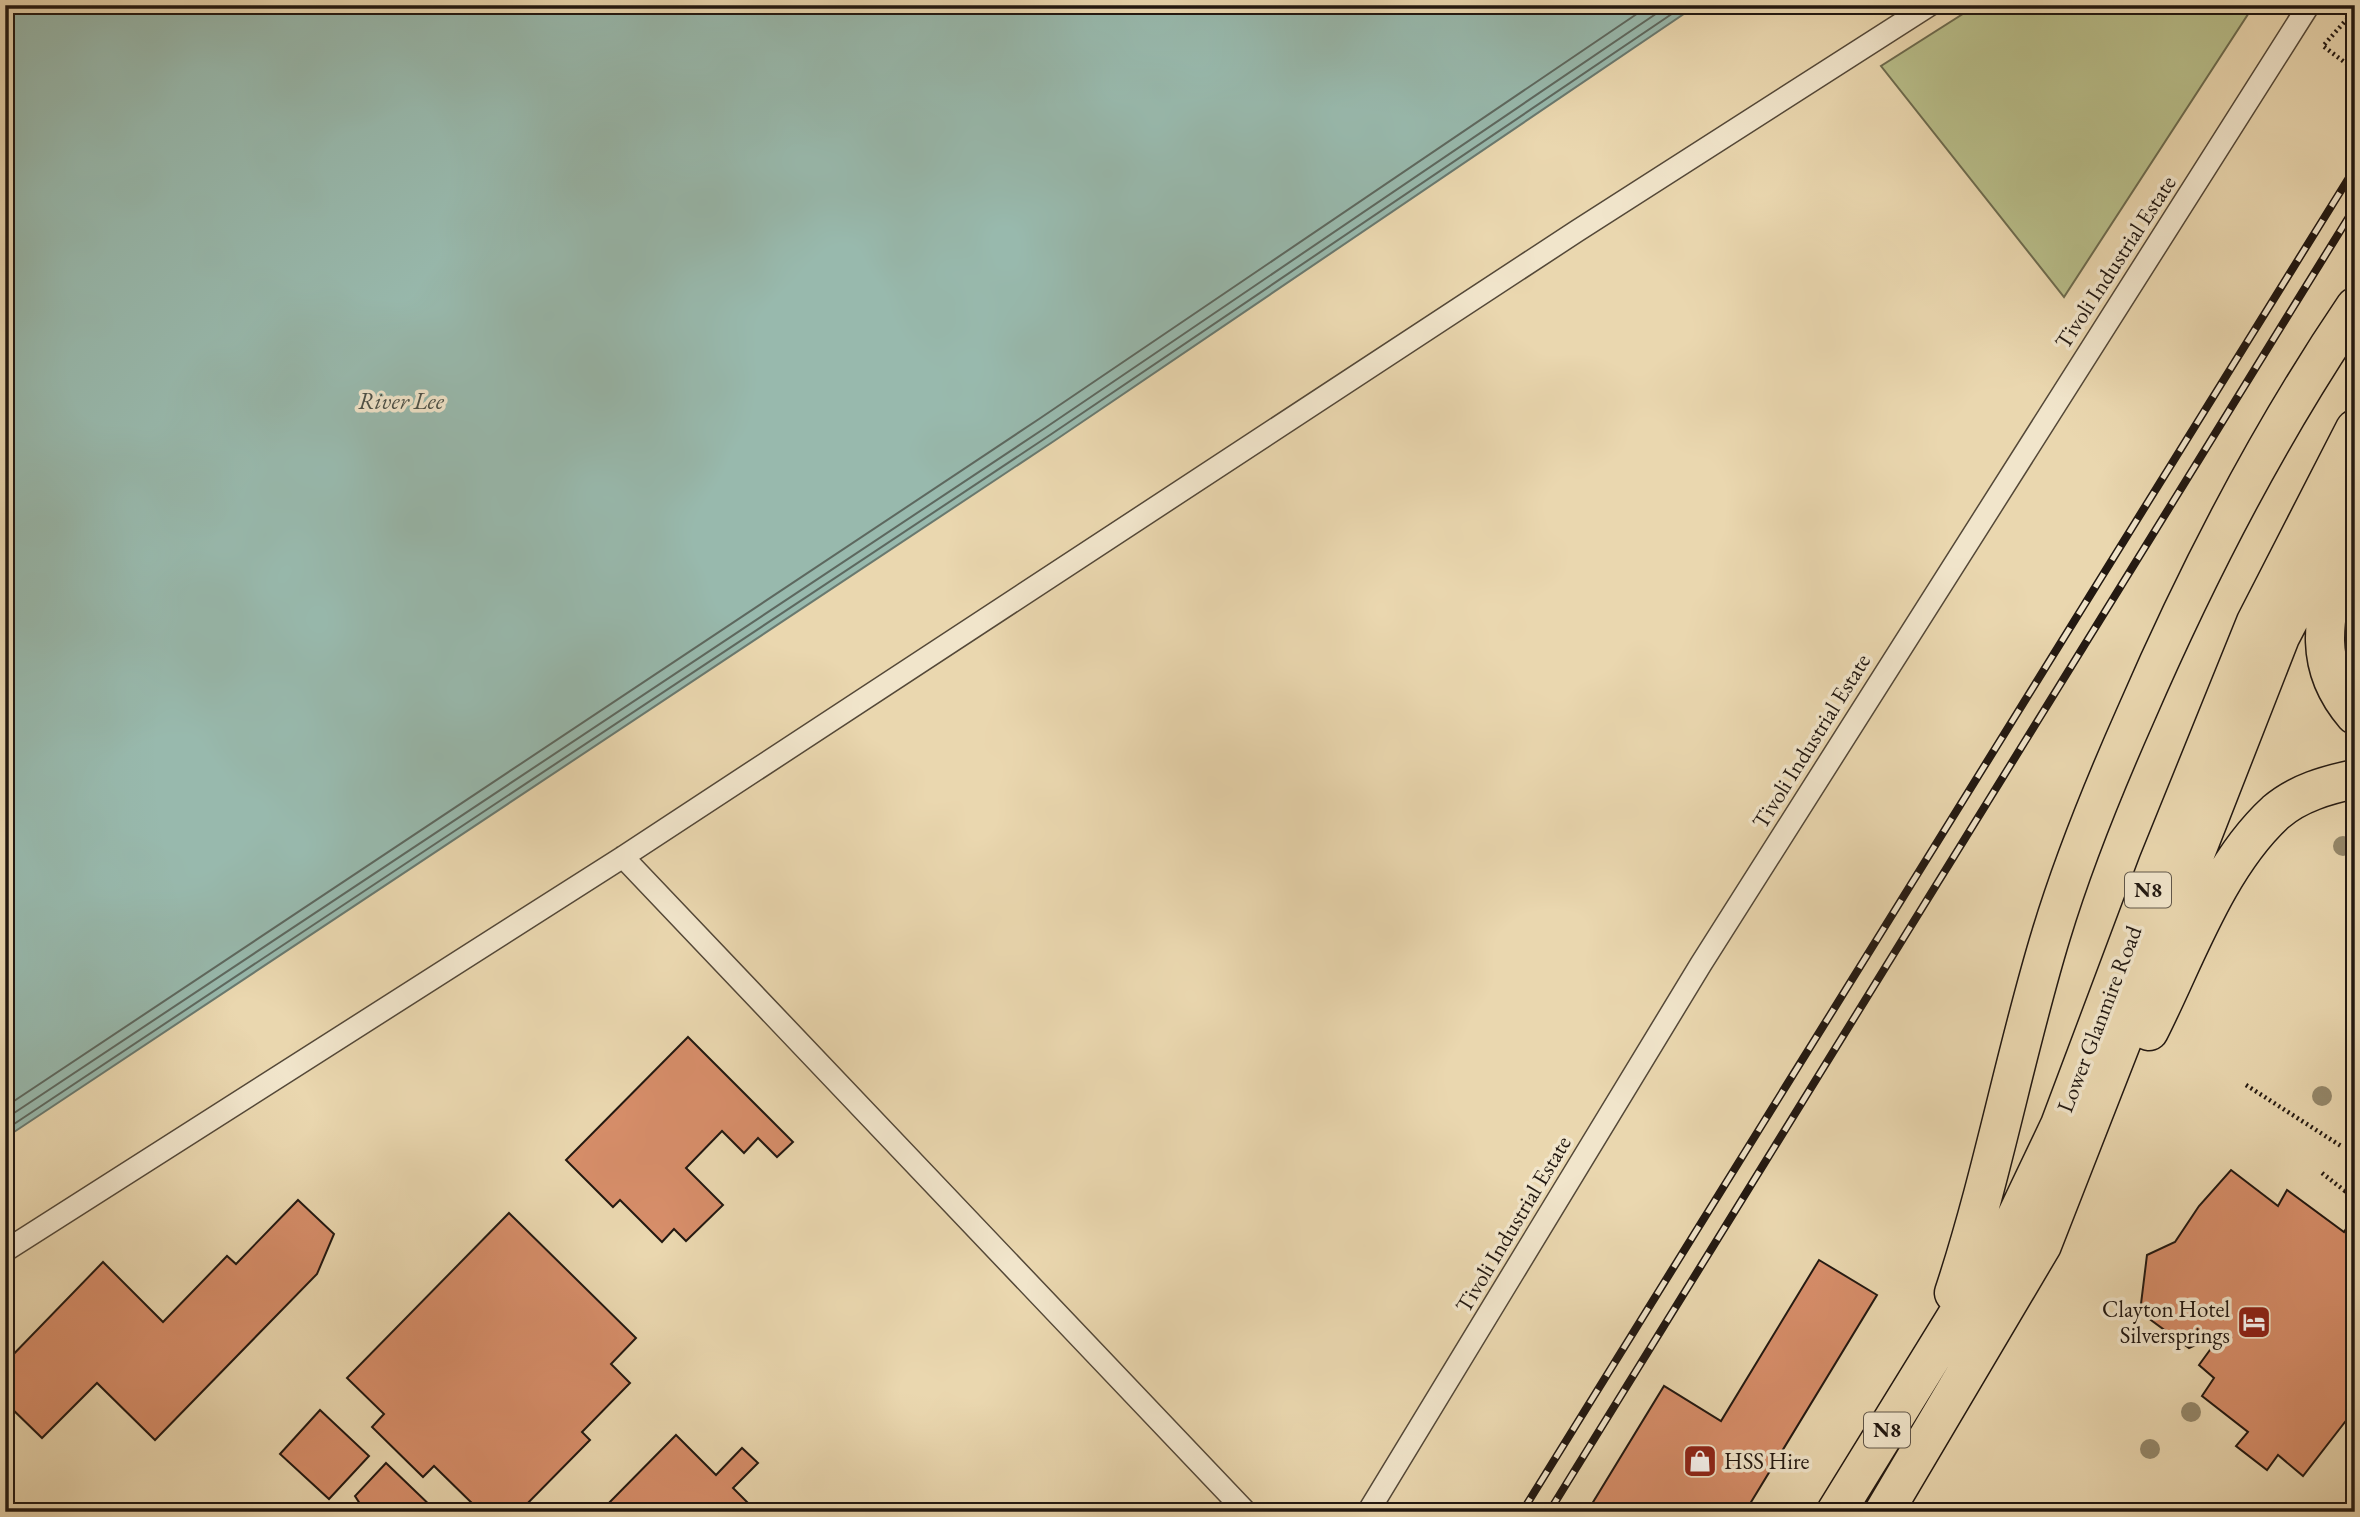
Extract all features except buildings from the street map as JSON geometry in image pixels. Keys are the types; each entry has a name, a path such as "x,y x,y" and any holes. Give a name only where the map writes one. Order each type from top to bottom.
{"highway":[{"path":"1936,1349 1982,1201 2051,935 2084,839 2176,623 2281,425 2355,307"},
{"name":"Lower Glanmire Road","path":"1836,1512 2011,1228 2060,1125 2158,864 2256,622 2355,429"},
{"path":"2355,496 2328,604 2323,654 2338,696 2355,715"},
{"name":"Lower Glanmire Road","path":"1884,1512 2042,1244 2280,637 2355,496"},
{"name":"N8","path":"2042,1244 2227,873 2277,812 2320,786 2355,779"}],"lane":[{"path":"5,1251 623,857 1565,239 1930,5"},
{"name":"Tivoli Industrial Estate","path":"1368,1512 1701,964 2309,5"},
{"path":"623,857 1246,1512"}],"path":[{"path":"2355,10 2323,46 2355,70"},
{"path":"2246,1085 2341,1146"},
{"path":"2322,1173 2345,1191 2355,1178"}],"green space":[{"path":"1977,5 2254,5 2064,297 1881,66"}],"water":[{"name":"River Lee","path":"5,5 1697,5 1054,441 5,1138"}],"railway":[{"path":"1522,1512 2355,168"},
{"path":"1549,1512 2355,207"}],"place":[{"name":"Clayton Hotel Silversprings","path":"2254,1322"},
{"name":"HSS Hire","path":"1700,1461"}]}
